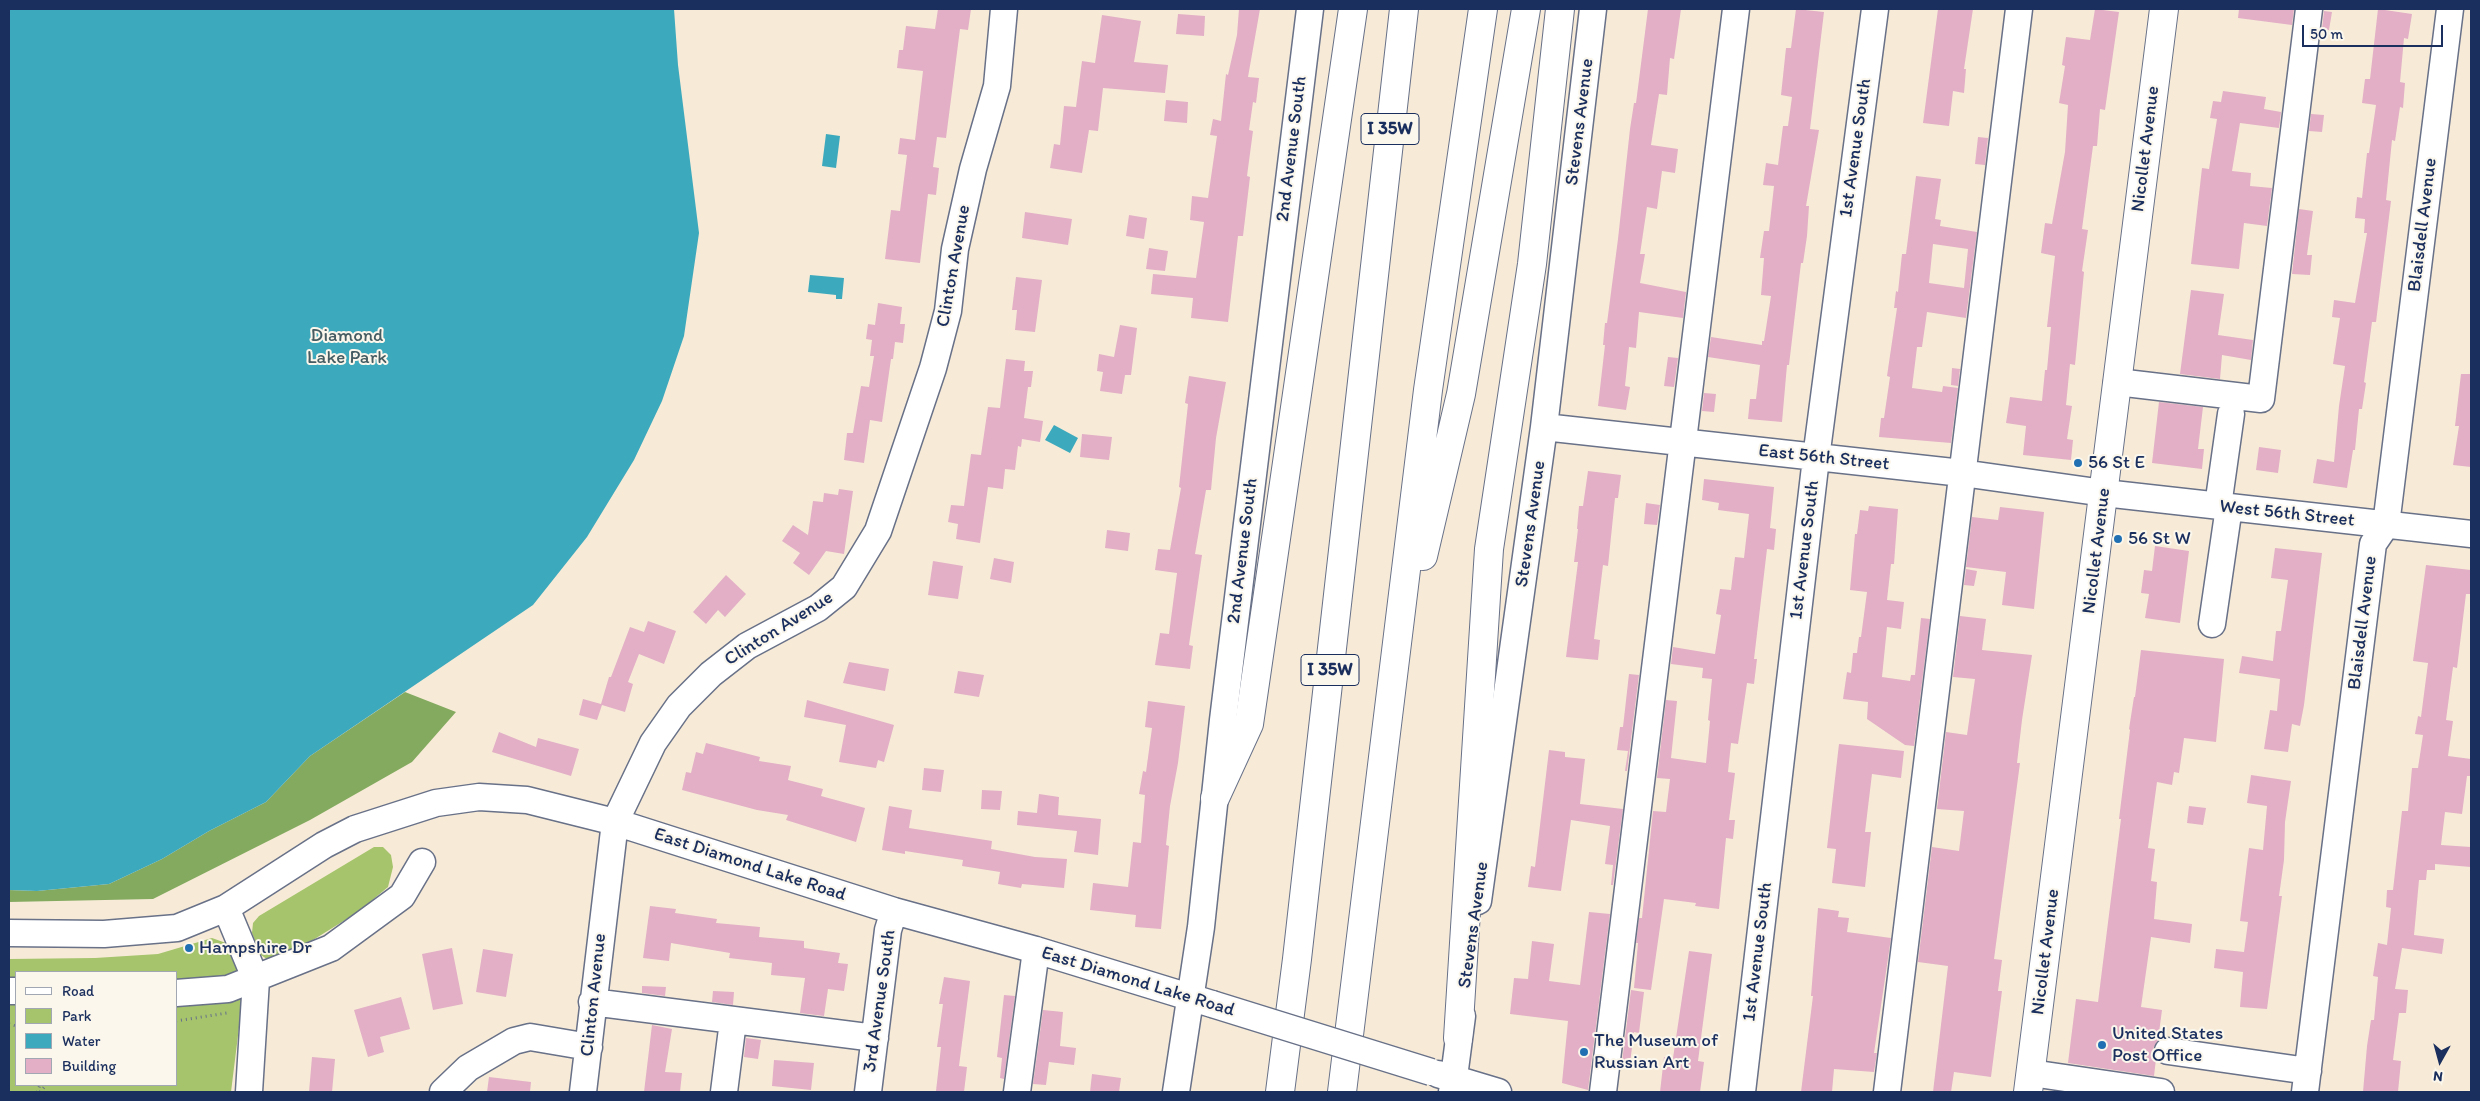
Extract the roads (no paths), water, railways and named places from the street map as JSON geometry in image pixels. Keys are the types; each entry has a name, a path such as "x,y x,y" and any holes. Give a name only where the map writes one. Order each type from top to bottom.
{"main road":[{"path":"1215,798 1249,724 1353,9"},
{"name":"I 35W","path":"1280,1092 1297,959 1404,9"},
{"path":"1342,1092 1428,390 1483,9"},
{"path":"1393,686 1461,394 1526,9"},
{"path":"1458,1038 1489,550 1532,264 1560,9"},
{"name":"Nicollet Avenue","path":"2029,1083 2164,9"}],"street":[{"name":"Clinton Avenue","path":"583,1092 592,1002 616,822 652,743 679,706 711,674 747,646 818,608 844,587 878,531 933,368 948,311 955,249 973,169 998,86 1004,9"},
{"name":"2nd Avenue South","path":"1176,1092 1201,1001 1201,927 1215,798 1310,9"},
{"name":"Stevens Avenue","path":"1445,1081 1458,1038 1544,427 1593,9"},
{"path":"1604,1092 1681,443 1736,9"},
{"name":"1st Avenue South","path":"1742,1092 1816,458 1875,9"},
{"path":"1887,1092 2020,9"},
{"path":"2117,382 2261,399 2309,9"},
{"name":"Blaisdell Avenue","path":"2306,1081 2373,544 2386,525 2450,9"},
{"path":"2212,624 2231,414"},
{"name":"East 56th Street","path":"1544,427 1962,473 2104,493"},
{"name":"West 56th Street","path":"2104,493 2471,534"},
{"name":"East Diamond Lake Road","path":"9,933 104,934 177,928 226,908 324,845 355,829 436,803 479,797 527,800 616,822 894,911 1036,950 1201,1001 1445,1081 1498,1092"},
{"path":"178,993 228,989 256,980 331,948 402,896 422,862"},
{"path":"226,908 256,980 249,1092"},
{"name":"3rd Avenue South","path":"868,1092 888,930 894,911"},
{"path":"1018,1092 1036,950"},
{"path":"592,1002 875,1038"},
{"path":"724,1092 733,1021"},
{"path":"442,1092 468,1068 514,1041 530,1037 589,1047"},
{"path":"2168,1051 2306,1081"},
{"path":"2029,1083 2161,1092"}],"water":[{"name":"Diamond Lake Park","path":"9,9 674,9 678,65 699,233 684,336 662,401 634,460 587,537 533,605 310,756 266,802 209,831 162,859 109,884 37,891 9,890"},
{"path":"826,134 840,136 836,168 822,166"},
{"path":"810,275 844,278 842,299 836,299 836,295 808,292"},
{"path":"1054,425 1078,438 1070,453 1045,440"}],"place":[{"name":"56 St E","path":"2078,463"},
{"name":"56 St W","path":"2118,539"},
{"name":"Hampshire Dr","path":"189,948"},
{"name":"United States Post Office","path":"2102,1045"},
{"name":"The Museum of Russian Art","path":"1584,1052"}]}
